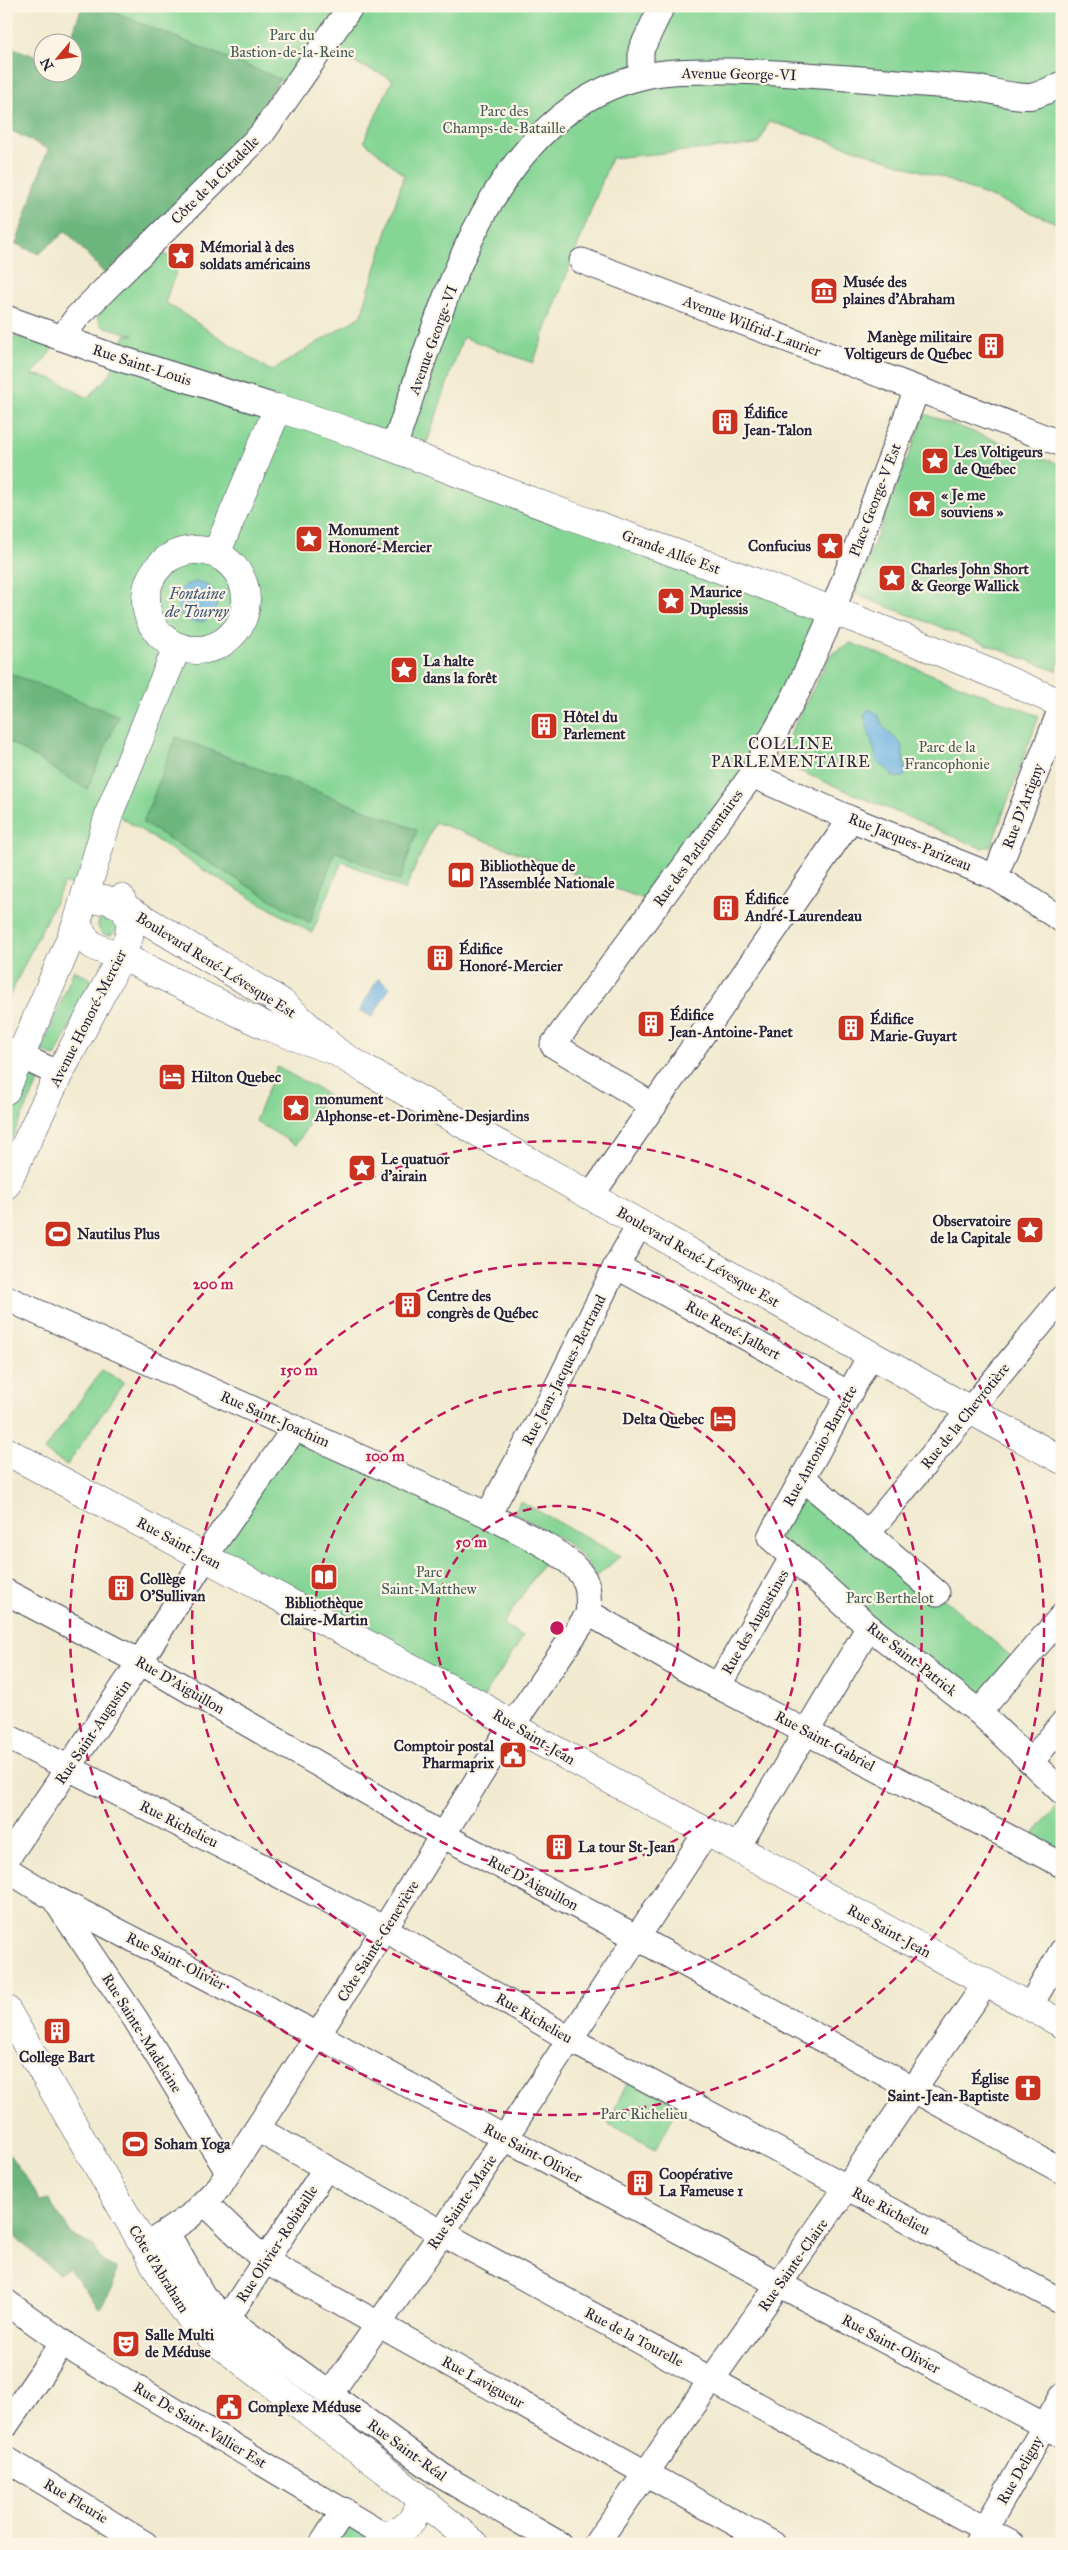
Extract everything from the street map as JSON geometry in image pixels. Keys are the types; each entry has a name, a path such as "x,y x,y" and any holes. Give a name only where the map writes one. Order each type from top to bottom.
{"main road":[{"name":"Grande Allée Est","path":"278,408 394,447 508,493 832,610 1062,705"},
{"path":"216,554 278,408"},
{"path":"199,550 216,554 229,562 239,574 245,588 246,603 243,618 229,638 209,650 192,651 177,647 164,640 148,616 146,602 148,583 154,572 166,560 182,552 199,550"},
{"path":"6,1090 14,1052 81,912 101,848 110,811 177,647"},
{"name":"Avenue Honoré-Mercier","path":"6,1185 59,1074 121,956 129,937 130,922 126,908 113,883 101,848"},
{"name":"Boulevard René-Lévesque Est","path":"337,1052 281,1002 126,908 105,899 81,912 85,941 93,946 121,956 266,1026 337,1052 870,1356 1062,1460"},
{"name":"Rue Saint-Jean","path":"6,1451 479,1704 514,1725 522,1732 706,1833 1062,2024"},
{"name":"Côte d'Abraham","path":"6,2008 155,2240 180,2306 205,2332 385,2470 419,2500 475,2544"},
{"path":"391,2539 406,2528 418,2511 419,2500"}],"street":[{"name":"Côte de la Citadelle","path":"62,338 77,317 261,135 351,6"},
{"path":"641,76 641,50 662,6"},
{"name":"Avenue George-VI","path":"394,447 447,297 481,216 510,171 547,126 573,106 605,88 641,76 690,70 770,72 976,88 1031,96 1062,84"},
{"name":"Avenue Wilfrid-Laurier","path":"582,261 1062,444"},
{"name":"Rue Saint-Louis","path":"6,318 115,357 278,408"},
{"name":"Place George-V Est","path":"832,610 917,389"},
{"name":"Rue des Parlementaires","path":"654,1106 552,1045 752,775 797,692 832,610"},
{"name":"Rue D'Artigny","path":"995,877 1062,705"},
{"name":"Rue Jacques-Parizeau","path":"752,775 851,819 995,877 1062,920"},
{"path":"591,1196 851,819"},
{"path":"14,1052 59,1074"},
{"name":"Rue Jean-Jacques-Bertrand","path":"488,1516 552,1399 616,1266 640,1224"},
{"name":"Rue René-Jalbert","path":"616,1266 849,1394"},
{"name":"Rue Saint-Joachim","path":"6,1298 488,1516 562,1556 576,1568 586,1586 589,1614"},
{"name":"Rue de la Chevrotière","path":"868,1533 1062,1298"},
{"name":"Rue Antonio-Barrette","path":"770,1537 870,1356"},
{"name":"Rue Saint-Augustin","path":"6,1860 140,1662 205,1558 294,1428"},
{"path":"803,1478 937,1593"},
{"name":"Rue Saint-Patrick","path":"770,1537 870,1627 979,1712 1062,1792"},
{"name":"Rue des Augustines","path":"718,1686 792,1558"},
{"name":"Rue D'Aiguillon","path":"6,1592 140,1662 444,1836 638,1938 1062,2171"},
{"name":"Rue Saint-Gabriel","path":"589,1614 718,1686 1062,1865"},
{"name":"Côte Sainte-Geneviève","path":"155,2240 205,2203 228,2172 318,2035 514,1725 589,1614"},
{"path":"979,1712 1062,1616"},
{"path":"737,1848 870,1627"},
{"path":"1031,1762 1062,1724"},
{"name":"Rue Richelieu","path":"6,1736 385,1930 571,2040 1062,2302"},
{"name":"Rue Sainte-Marie","path":"330,2394 442,2233 706,1833"},
{"name":"Rue Saint-Olivier","path":"6,1869 52,1897 318,2035 505,2138 1054,2430"},
{"name":"Rue Sainte-Madeleine","path":"52,1897 136,2020 228,2172"},
{"path":"1030,2006 1062,1951"},
{"name":"Rue Sainte-Claire","path":"596,2544 645,2471 847,2188 986,1984"},
{"name":"Rue de la Tourelle","path":"257,2129 442,2233 711,2379 981,2536 1012,2544"},
{"name":"Rue Olivier-Robitaille","path":"227,2320 326,2168"},
{"name":"Rue Lavigueur","path":"205,2203 265,2260 773,2544"},
{"name":"Rue Saint-Réal","path":"155,2240 203,2296 227,2320 442,2476 559,2544"},
{"name":"Rue De Saint-Vallier Est","path":"6,2302 78,2353 391,2539"},
{"path":"6,2425 63,2342"},
{"name":"Rue Deligny","path":"981,2536 1054,2430 1062,2396"},
{"name":"Rue Fleurie","path":"6,2459 145,2544"},
{"path":"322,2544 344,2510"}],"green space":[{"path":"82,6 97,6 280,79 242,136 220,164 105,274 66,231 39,254 16,244 48,149 6,128 6,45 32,55 32,82 82,82 82,32 73,32"},
{"path":"97,6 1062,6 1062,225 942,178 769,121 759,144 611,158 533,363 463,337 422,457 832,610 800,681 657,904 435,822 405,890 342,861 312,933 205,871 111,811 82,888 64,883 6,1003 6,334 55,346 32,375 47,377 88,398 111,373 125,335 134,335 102,326 96,315 157,254 163,254 180,261 165,302 271,371 361,316 404,175 364,141 393,79 331,53 307,91"},
{"path":"925,414 1062,465 1062,655 1056,671 854,594"},
{"name":"Parc de la Francophonie","path":"851,643 1039,716 991,846 981,848 776,761 831,654"},
{"path":"6,672 119,716 87,789 6,740"},
{"path":"176,737 417,830 400,881 335,851 310,923 143,823"},
{"path":"108,915 115,918 118,925 115,932 108,935 101,932 98,925 101,918"},
{"path":"74,970 92,980 55,1057 41,1050"},
{"path":"277,1067 327,1094 296,1145 255,1121"},
{"path":"27,1075 39,1081 6,1150 6,1120"},
{"path":"102,1370 124,1382 67,1465 44,1451"},
{"name":"Parc Saint-Matthew","path":"295,1428 552,1550 503,1624 523,1637 479,1704 205,1558"},
{"name":"Parc Berthelot","path":"803,1478 1020,1664 979,1712 770,1537"},
{"path":"520,1501 620,1556 595,1578 589,1566 571,1547 550,1532 514,1513"},
{"path":"1062,1800 1062,1863 1027,1843"},
{"name":"Parc Richelieu","path":"630,2078 679,2105 656,2149 607,2123"},
{"path":"6,2150 34,2189 39,2202 49,2200 73,2236 94,2246 101,2261 116,2268 113,2287 100,2308 69,2269 58,2274 8,2231"},
{"path":"349,2524 379,2544 336,2544"}],"water":[{"name":"Fontaine de Tourny","path":"193,582 201,582 208,585 214,591 217,602 214,613 208,619 201,622 193,622 186,619 180,613 177,606 177,598 180,591 186,585"},
{"path":"869,709 878,714 883,727 901,744 906,774 903,777 892,777 891,772 878,763 864,716"},
{"path":"378,979 390,987 372,1017 360,1010"}],"place":[{"name":"Mémorial à des soldats américains","path":"181,256"},
{"name":"Musée des plaines d'Abraham","path":"824,291"},
{"name":"Manège militaire Voltigeurs de Québec","path":"991,346"},
{"name":"Édifice Jean-Talon","path":"725,422"},
{"name":"Les Voltigeurs de Québec","path":"935,461"},
{"name":"« Je me souviens »","path":"922,504"},
{"name":"Monument Honoré-Mercier","path":"309,539"},
{"name":"Confucius","path":"830,546"},
{"name":"Charles John Short & George Wallick","path":"892,578"},
{"name":"Maurice Duplessis","path":"671,601"},
{"name":"La halte dans la forêt","path":"404,670"},
{"name":"Hôtel du Parlement","path":"544,726"},
{"name":"Bibliothèque de l'Assemblée Nationale","path":"461,875"},
{"name":"Édifice André-Laurendeau","path":"726,908"},
{"name":"Édifice Honoré-Mercier","path":"440,958"},
{"name":"Édifice Jean-Antoine-Panet","path":"651,1024"},
{"name":"Édifice Marie-Guyart","path":"851,1028"},
{"name":"Hilton Quebec","path":"172,1077"},
{"name":"monument Alphonse-et-Dorimène-Desjardins","path":"296,1108"},
{"name":"Le quatuor d'airain","path":"362,1168"},
{"name":"Observatoire de la Capitale","path":"1030,1230"},
{"name":"Nautilus Plus","path":"58,1234"},
{"name":"Centre des congrès de Québec","path":"408,1305"},
{"name":"Delta Quebec","path":"723,1419"},
{"name":"Bibliothèque Claire-Martin","path":"324,1577"},
{"name":"Collège O'Sullivan","path":"121,1588"},
{"name":"Comptoir postal Pharmaprix","path":"513,1755"},
{"name":"La tour St-Jean","path":"559,1847"},
{"name":"College Bart","path":"57,2031"},
{"name":"Église Saint-Jean-Baptiste","path":"1028,2088"},
{"name":"Soham Yoga","path":"135,2144"},
{"name":"Coopérative La Fameuse 1","path":"640,2183"},
{"name":"Salle Multi de Méduse","path":"126,2344"},
{"name":"Complexe Méduse","path":"229,2407"}],"district":[{"name":"COLLINE PARLEMENTAIRE","path":"791,752"}],"park label":[{"name":"Parc du Bastion-de-la-Reine","path":"292,44"},
{"name":"Parc des Champs-de-Bataille","path":"504,120"}]}
